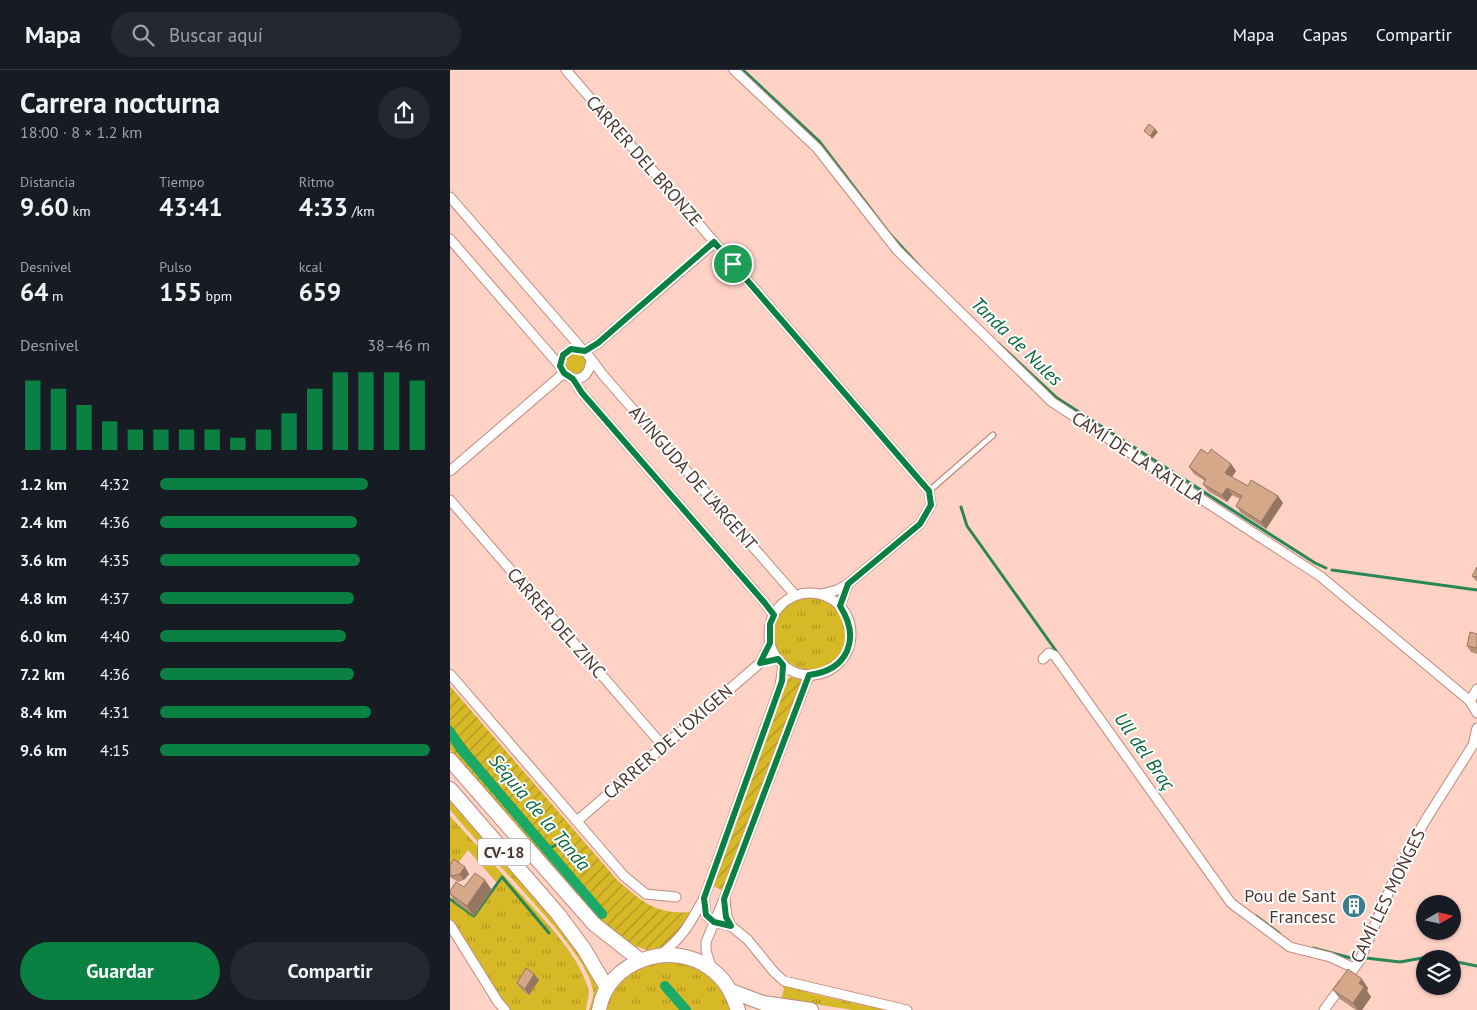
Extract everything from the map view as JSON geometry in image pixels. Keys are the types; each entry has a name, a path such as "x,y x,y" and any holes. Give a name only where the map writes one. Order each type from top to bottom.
{"main road":[{"name":"CV-18","path":"450,760 594,924 640,960"},
{"name":"CV-18","path":"450,789 558,914 584,949 607,988"},
{"path":"599,1010 607,988 622,972 640,960 660,955 687,957 700,961 712,969 731,991 738,1010"},
{"path":"731,991 763,1003 811,1010"}],"street":[{"name":"CARRER DEL BRONZE","path":"566,70 929,491"},
{"name":"CAMÍ DE LA RATLLA","path":"734,70 817,148 897,250 1052,402 1320,576 1470,701 1477,713"},
{"path":"450,197 584,350 591,360 590,370 583,378 573,379 562,369 450,239"},
{"path":"450,471 562,369 563,355 571,349 584,350 598,343 714,242"},
{"name":"AVINGUDA DE L'ARGENT","path":"591,360 795,595"},
{"name":"AVINGUDA DE L'ARGENT","path":"573,379 774,615"},
{"path":"822,594 840,606 847,616 851,630 850,644 844,657 835,667 823,673 809,675 795,672 781,662 770,643 770,624 782,604 795,595 805,593 822,594 837,590 848,584 920,524 931,505 929,491"},
{"name":"CARRER DEL ZINC","path":"450,500 662,746"},
{"path":"840,606 848,584"},
{"name":"CARRER DE L'OXIGEN","path":"576,820 760,663 770,643"},
{"path":"1043,659 1048,654 1055,656 1231,903 1290,947 1330,957 1354,968"},
{"path":"660,955 677,941 688,927 704,898 780,686 781,662"},
{"name":"CARRER DE L'OXIGEN","path":"760,663 781,662"},
{"path":"450,674 624,876 646,894 676,897"},
{"path":"712,969 706,951 706,942 809,675"},
{"path":"1470,701 1477,689"},
{"name":"CAMÍ LES MONGES","path":"1324,1010 1360,960 1401,863 1473,745 1477,728"},
{"path":"704,898 706,915 714,922 731,926"},
{"path":"724,899 726,917 731,926 751,943 774,972 784,981 907,1010"},
{"path":"450,925 498,1002 505,1010"}],"lane":[{"path":"929,491 993,435"}],"green space":[{"path":"576,352 584,355 587,363 584,371 576,374 568,371 565,363 568,355"},
{"path":"810,598 830,604 840,614 846,634 840,654 830,664 810,670 790,664 780,654 774,634 780,614 790,604"},
{"path":"789,677 802,680 724,891 713,886"},
{"path":"450,686 618,881 652,906 670,912 693,912 671,942 663,947 647,950 626,943 609,930 568,888 450,750"},
{"path":"450,797 563,928 580,953 597,983 598,994 594,1010 589,1010 593,993 590,979 572,949 547,918 450,810"},
{"path":"450,816 549,925 568,949 588,988 589,996 586,1010 508,1010 450,919 450,899 474,916 497,883 468,850 450,874"},
{"path":"671,961 693,967 709,976 721,989 731,1010 606,1010 610,999 622,981 639,970"},
{"path":"781,983 813,994 885,1010 853,1010 781,999 784,989"}],"building":[{"path":"1149,124 1155,129 1150,136 1144,131"},
{"path":"1201,449 1208,454 1211,449 1231,464 1225,473 1248,486 1251,480 1278,496 1261,522 1236,506 1242,496 1227,488 1222,495 1203,484 1206,479 1189,467"},
{"path":"1477,567 1477,577 1472,576"},
{"path":"1470,632 1477,634 1477,648 1467,646"},
{"path":"454,859 465,867 460,874 453,876 450,874 450,865"},
{"path":"475,873 485,880 467,906 450,894 450,891 456,882 464,887"},
{"path":"526,968 534,974 525,989 517,983"},
{"path":"1348,969 1362,979 1359,983 1364,987 1353,1003 1333,990"}],"waterway":[{"name":"Tanda de Nules","path":"743,70 819,141 889,233 922,269"},
{"name":"Tanda de Nules","path":"998,343 1057,398 1315,563 1326,568"},
{"name":"Ull del Braç","path":"961,507 967,526 1059,655"},
{"name":"Tanda de Nules","path":"1332,570 1477,590"},
{"name":"Séquia de la Tanda","path":"450,727 467,750 550,848 556,845"},
{"name":"Séquia de la Tanda","path":"450,732 461,749 602,914"},
{"path":"450,899 474,916 502,877 549,933"},
{"name":"Ull del Braç","path":"1256,916 1279,933"},
{"name":"Ull del Braç","path":"1313,948 1351,958"},
{"name":"Ull del Braç","path":"1366,958 1400,962 1416,959"},
{"name":"Ull del Braç","path":"1461,963 1477,966"},
{"name":"Séquia de la Tanda","path":"665,986 686,1010"}],"place":[{"name":"Pou de Sant Francesc","path":"1354,906"}],"route":[{"path":"714,242 733,264 929,491 931,505 920,524 848,584 840,606 847,616 851,630 850,644 844,657 835,667 823,673 809,675 803,688 724,899 726,917 731,926 714,922 706,915 704,898 782,681 783,665 778,659 760,663 770,643 770,624 774,615 582,393 573,379 564,373 560,366 563,355 571,349 582,349 585,351 598,343 714,242"}]}
